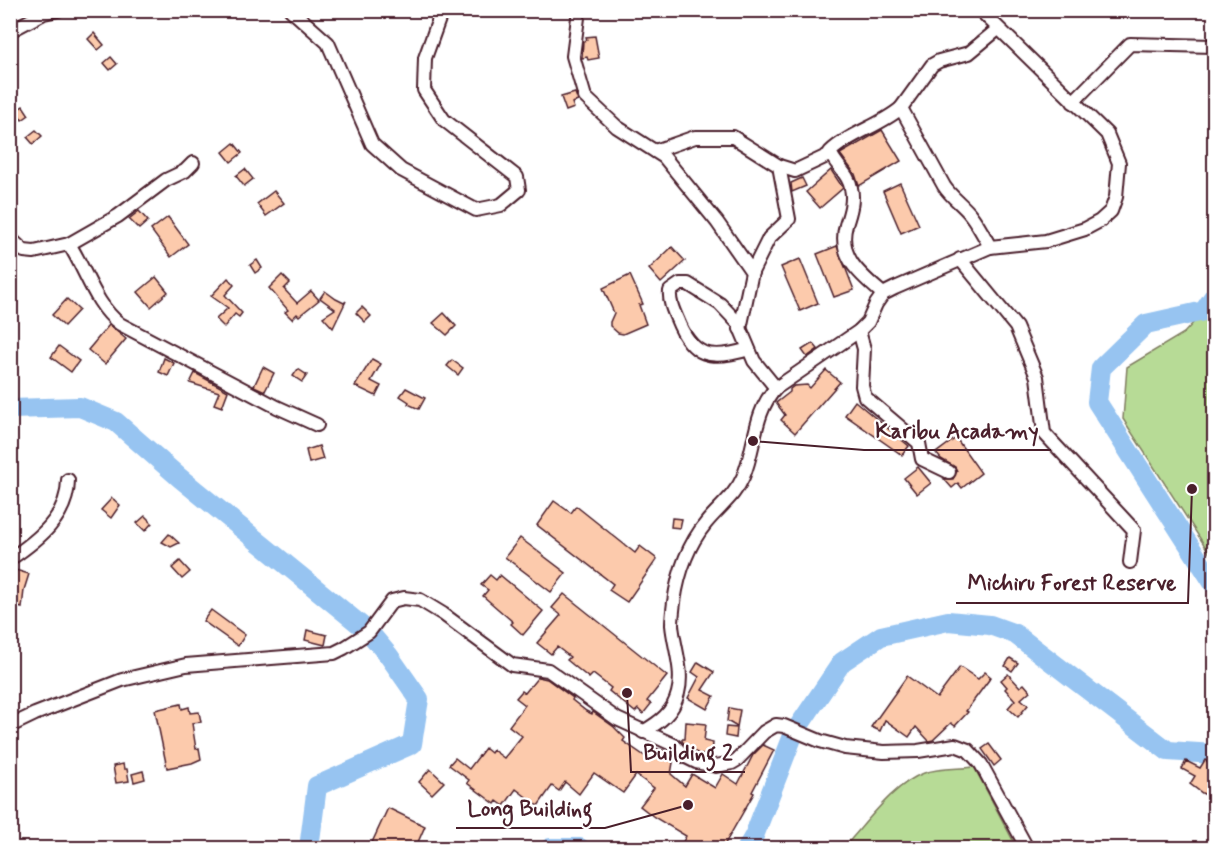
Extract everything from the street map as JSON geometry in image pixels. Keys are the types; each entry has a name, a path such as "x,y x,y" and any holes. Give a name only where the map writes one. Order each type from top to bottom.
{"street":[{"path":"10,31 44,13 58,10"},
{"path":"291,10 328,43 372,144 401,170 476,210 501,205 519,190 517,177 444,120 424,90 425,58 440,10"},
{"path":"579,10 573,56 585,97 617,127 664,157 702,203 752,272"},
{"path":"643,732 668,715 679,692 680,680 672,624 679,576 687,554 705,524 728,500 743,477 759,418 770,394 859,332 868,322 883,294 990,247 1046,241 1066,236 1100,221 1111,211 1116,197 1119,163 1107,134 980,10"},
{"path":"655,151 695,137 733,137 779,166 795,171 831,154 832,150 894,115 932,65 969,53 998,29"},
{"path":"1072,102 1130,44 1215,46"},
{"path":"901,108 950,196 977,223 990,247"},
{"path":"831,154 850,183 852,192 851,210 843,242 845,252 864,278 883,294"},
{"path":"10,238 24,251 34,252 69,244 118,216 166,180 185,171 193,163"},
{"path":"740,329 752,272 769,238 789,219 779,166"},
{"path":"69,244 81,262 105,310 120,324 316,426"},
{"path":"960,259 1016,327 1037,377 1044,433 1134,530 1130,562"},
{"path":"749,349 731,354 714,354 701,352 692,347 684,336 674,312 669,299 670,291 680,284 688,284 720,304 731,314 740,329 749,349 754,361 776,388"},
{"path":"859,332 864,349 862,386 865,397 919,443 922,459 949,472"},
{"path":"10,559 31,545 60,513 68,488 68,480"},
{"path":"10,726 122,680 186,665 334,653 369,632 392,602 404,598 420,600 443,614 512,665 548,670 617,719 674,745 688,758 716,766 724,766 737,760 776,725 845,748 884,752 918,751 949,745 961,746 981,764 1027,849"}],"green space":[{"path":"1214,297 1214,560 1123,419 1127,367 1184,333"},
{"path":"974,767 1017,848 843,848 880,806 913,778 936,770"}],"building":[{"path":"94,33 104,45 98,50 88,39"},
{"path":"595,36 599,58 588,60 587,57 582,58 583,41 587,40 586,37"},
{"path":"111,57 117,64 110,70 104,63"},
{"path":"575,93 578,101 572,103 574,108 566,111 561,97"},
{"path":"23,106 29,115 22,120 16,111"},
{"path":"36,130 42,136 33,144 27,137"},
{"path":"882,130 901,161 859,186 855,174 840,154"},
{"path":"234,143 242,153 231,162 223,152"},
{"path":"245,169 253,179 244,186 236,176"},
{"path":"831,170 843,188 820,208 806,192"},
{"path":"802,178 806,186 792,192 791,183"},
{"path":"900,183 919,225 901,233 883,191"},
{"path":"274,191 284,203 266,216 257,204"},
{"path":"139,211 148,221 139,229 129,219"},
{"path":"168,217 188,244 171,257 151,230"},
{"path":"837,246 854,290 834,297 817,254"},
{"path":"672,247 685,261 661,283 649,269"},
{"path":"800,259 818,303 800,311 781,267"},
{"path":"257,260 262,268 255,273 250,265"},
{"path":"282,275 290,283 284,289 297,303 311,291 319,300 292,319 285,312 288,310 269,288"},
{"path":"630,275 643,304 639,305 646,324 623,334 610,326 614,313 603,288"},
{"path":"156,277 168,292 151,307 138,292"},
{"path":"228,278 234,285 225,295 242,313 239,317 235,314 224,327 216,319 228,308 211,296"},
{"path":"325,291 344,303 346,301 333,328 323,317 335,309 320,298"},
{"path":"67,299 79,310 64,326 52,315"},
{"path":"362,307 371,316 365,322 356,313"},
{"path":"444,313 456,326 447,335 433,323"},
{"path":"109,325 126,339 105,364 88,350"},
{"path":"813,343 818,349 807,357 802,350"},
{"path":"59,346 79,361 71,372 51,357"},
{"path":"164,358 174,363 168,376 159,372"},
{"path":"372,359 381,364 371,381 381,386 376,396 355,386"},
{"path":"452,360 463,368 458,375 447,366"},
{"path":"263,367 274,373 265,391 254,386"},
{"path":"298,369 307,375 302,382 293,376"},
{"path":"826,370 840,382 795,433 781,420 785,415 776,403 794,386 807,385 810,388"},
{"path":"195,373 228,391 222,407 214,404 219,392 190,383"},
{"path":"406,388 425,398 419,409 408,404 409,402 400,396"},
{"path":"855,401 909,446 902,455 845,415"},
{"path":"956,438 981,473 962,488 958,483 952,488 944,479 953,479 957,471 936,453"},
{"path":"319,446 323,459 309,463 306,450"},
{"path":"918,467 931,483 917,494 904,478"},
{"path":"112,498 120,505 111,518 101,510"},
{"path":"554,501 571,513 576,506 635,553 640,546 657,559 627,602 609,590 613,584 537,525"},
{"path":"145,516 152,523 145,531 137,523"},
{"path":"672,518 682,519 680,528 671,527"},
{"path":"169,534 179,543 171,547 162,542"},
{"path":"520,538 566,573 551,592 505,557"},
{"path":"180,561 190,572 182,579 172,568"},
{"path":"12,569 29,574 22,608 10,605"},
{"path":"490,575 496,580 500,575 543,611 523,635 511,624 513,622 483,596 488,590 481,585"},
{"path":"564,594 667,676 647,701 651,704 643,714 638,709 635,712 609,691 611,688 593,674 589,678 567,660 570,657 557,647 551,654 537,643 561,615 552,608"},
{"path":"211,610 245,635 238,646 203,621"},
{"path":"307,630 327,635 325,645 305,640"},
{"path":"1010,658 1018,663 1012,671 1005,666"},
{"path":"698,662 714,672 702,690 714,696 707,709 688,698 699,677 692,672"},
{"path":"960,667 978,679 985,672 991,677 966,711 968,712 955,726 951,723 929,741 916,727 909,737 885,720 880,731 871,727 907,676 937,698"},
{"path":"1008,674 1020,687 1024,684 1030,691 1021,699 1028,705 1018,717 1008,708 1015,700 1005,689 1007,687 1001,680"},
{"path":"538,677 547,679 573,698 572,700 586,711 592,714 593,712 614,727 625,738 623,741 649,759 651,747 669,752 674,757 671,774 685,786 692,774 715,788 723,774 738,784 753,755 763,745 774,750 752,792 754,793 722,849 679,849 686,836 640,806 654,788 636,775 623,793 594,773 579,794 565,782 559,791 552,786 538,806 516,789 504,806 497,801 495,804 467,783 469,780 449,765 455,758 469,769 485,748 491,753 493,750 504,758 522,736 509,726 525,705 516,698 522,691 525,693"},
{"path":"181,704 182,709 189,707 190,713 199,712 201,722 192,723 196,749 199,748 201,759 167,768 155,710"},
{"path":"729,708 740,710 737,727 727,721"},
{"path":"686,722 706,724 704,741 713,743 712,753 708,752 707,756 699,754 689,749 682,741 685,739"},
{"path":"726,727 737,728 736,738 725,736"},
{"path":"989,744 1001,760 994,766 982,749"},
{"path":"1205,760 1215,766 1215,799 1190,784 1195,776 1182,769 1186,761 1200,768"},
{"path":"123,764 124,769 127,769 129,781 116,783 113,766"},
{"path":"430,769 444,782 432,794 419,782"},
{"path":"143,771 145,779 134,782 132,774"},
{"path":"388,808 425,826 415,849 369,849"}],"waterway":[{"path":"1214,296 1204,311 1146,324 1101,368 1097,402 1214,584"},
{"path":"10,409 80,407 116,422 180,478 369,632 419,699 412,744 317,786 309,848"},
{"path":"747,848 754,836 794,733 842,662 881,636 948,621 990,625 1015,634 1168,751 1214,754"},
{"path":"550,848 580,848"}],"place":[{"name":"Karibu Acadamy","path":"753,441"},
{"name":"Michiru Forest Reserve","path":"1192,489"},
{"name":"Building 2","path":"627,693"},
{"name":"Long Building","path":"688,805"}]}
